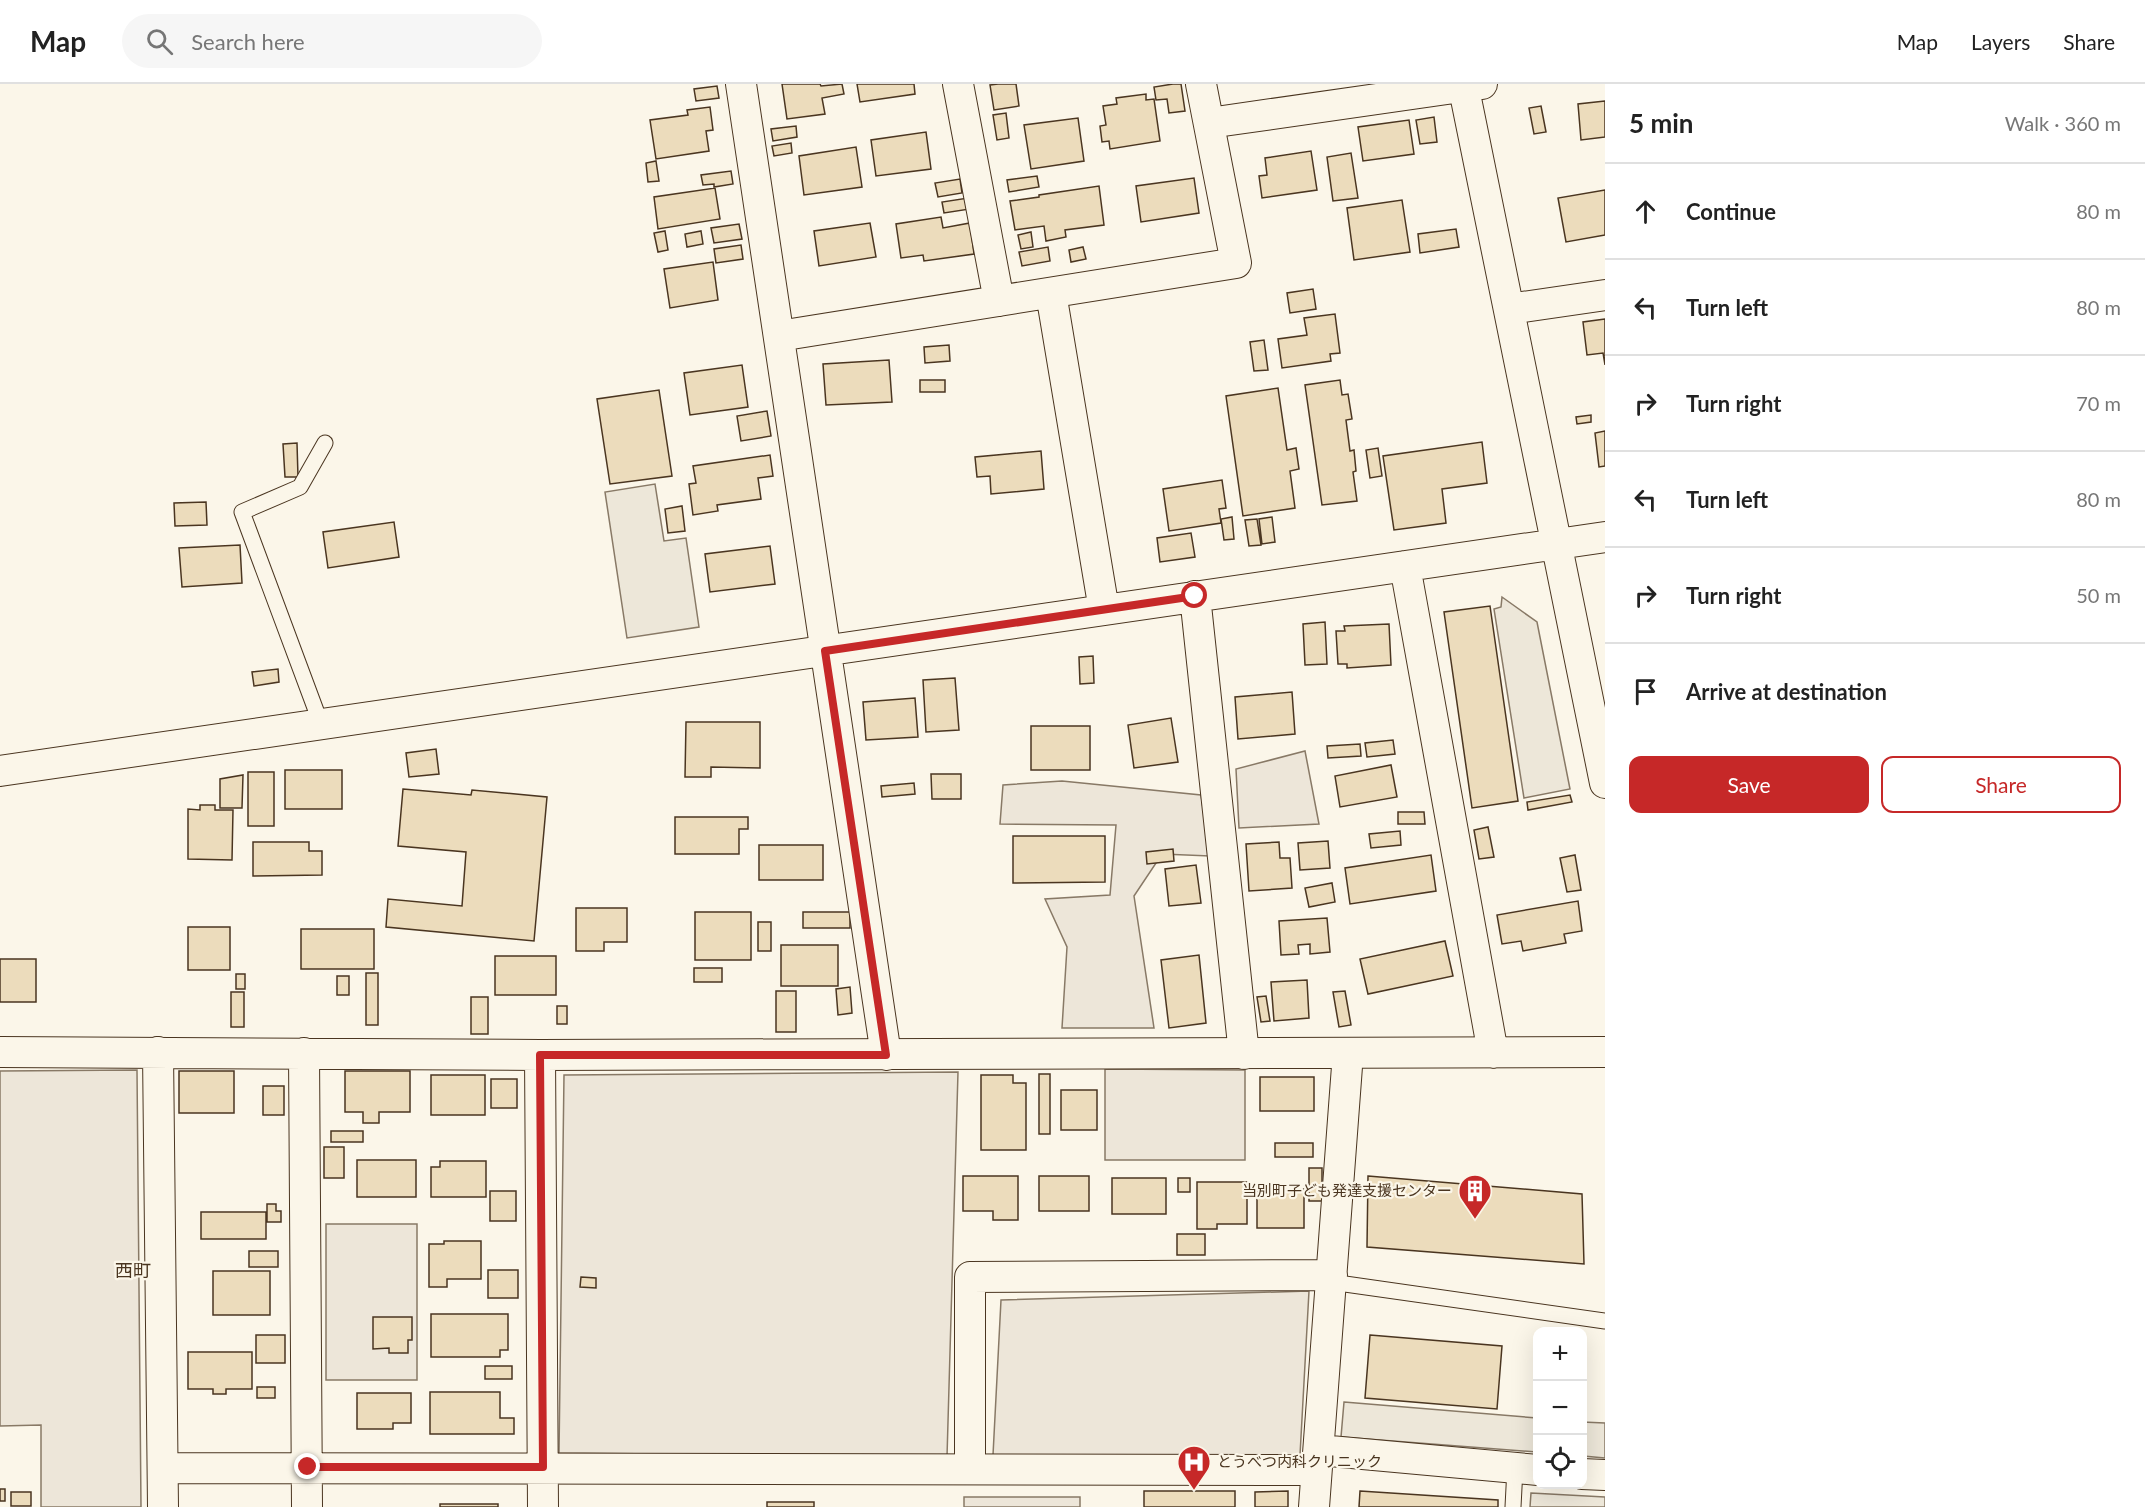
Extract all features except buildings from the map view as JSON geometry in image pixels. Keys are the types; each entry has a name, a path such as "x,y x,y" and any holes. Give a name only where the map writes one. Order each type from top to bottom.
{"street":[{"path":"741,84 886,1055"},
{"path":"958,84 999,301"},
{"path":"778,336 1236,263 1201,84"},
{"path":"1209,123 1470,85 1509,309 1605,783"},
{"path":"1051,293 1104,610"},
{"path":"1509,309 1605,295"},
{"path":"0,771 1605,537"},
{"path":"1405,566 1493,1053"},
{"path":"1195,596 1244,1054"},
{"path":"0,1052 886,1055 1605,1052"},
{"path":"158,1052 163,1507"},
{"path":"304,1053 307,1507"},
{"path":"1314,1507 1348,1053"},
{"path":"540,1055 543,1507"},
{"path":"970,1469 970,1277 1331,1279"},
{"path":"163,1468 970,1469 1317,1460 1526,1469"},
{"path":"1587,1474 1605,1476"}],"lane":[{"path":"321,724 242,512 300,487 325,443"},
{"path":"1331,1279 1605,1321"},
{"path":"1513,1507 1526,1469"}],"shaded area":[{"path":"655,484 664,541 686,538 699,627 627,638 605,492"},
{"path":"1502,597 1537,622 1570,789 1524,798 1494,609 1501,607"},
{"path":"1305,751 1319,824 1239,828 1236,769"},
{"path":"1062,781 1201,795 1210,856 1162,854 1134,896 1154,1028 1062,1028 1067,947 1045,899 1110,895 1116,825 1000,824 1003,785"},
{"path":"1105,1069 1245,1070 1245,1160 1105,1160"},
{"path":"137,1070 141,1507 41,1507 41,1425 0,1426 0,1071"},
{"path":"958,1072 947,1457 559,1453 564,1075"},
{"path":"326,1224 417,1224 417,1380 326,1380"},
{"path":"1309,1291 1300,1455 993,1455 1001,1300"},
{"path":"1344,1402 1533,1418 1533,1452 1341,1437"},
{"path":"1587,1422 1605,1423 1605,1458 1587,1456"},
{"path":"1531,1493 1605,1497 1605,1507 1530,1507"},
{"path":"964,1497 1080,1497 1080,1507 964,1507"}],"place":[{"name":"当別町子ども発達支援センター","path":"1475,1220"},
{"name":"とうべつ内科クリニック","path":"1194,1491"}],"district":[{"name":"西町","path":"133,1271"}],"route":[{"path":"308,1467 543,1467 540,1055 886,1055 825,651 1195,596"}]}
